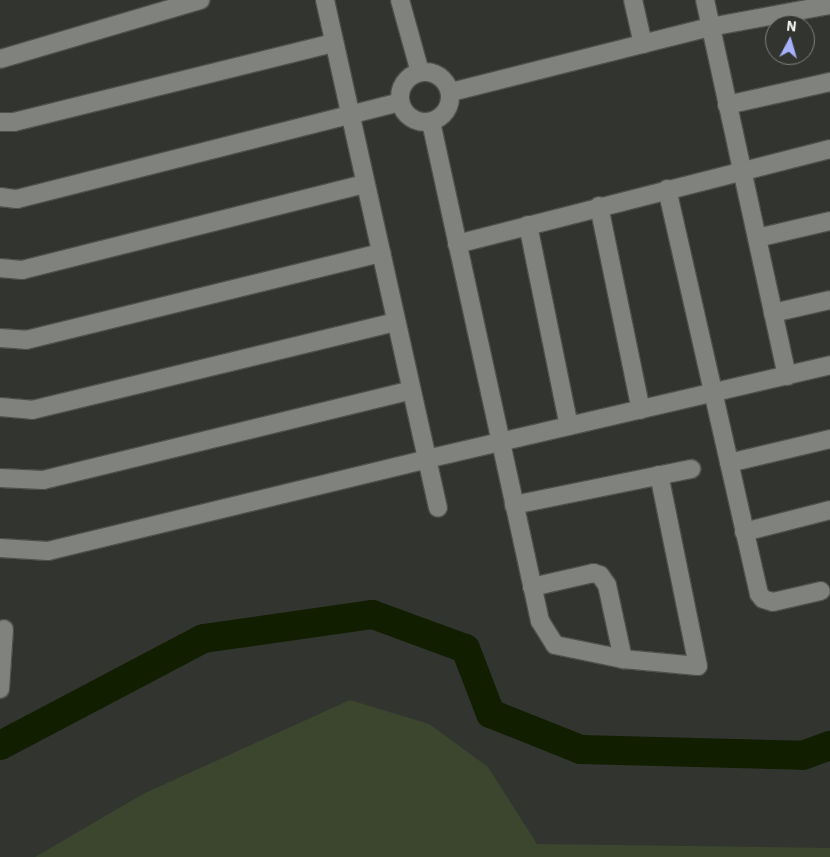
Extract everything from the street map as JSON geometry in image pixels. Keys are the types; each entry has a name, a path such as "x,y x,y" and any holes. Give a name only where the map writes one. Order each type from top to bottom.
{"street":[{"path":"0,59 200,0"},
{"path":"325,0 438,508"},
{"path":"400,0 420,72"},
{"path":"632,0 643,44"},
{"path":"705,0 787,376"},
{"path":"451,92 787,6 830,5"},
{"path":"0,122 14,122 334,43"},
{"path":"420,72 440,76 451,92 447,111 431,122 411,118 400,102 404,83 420,72"},
{"path":"727,105 830,82"},
{"path":"0,197 17,199 400,102"},
{"path":"431,122 540,621 555,645 623,659 698,666 658,475"},
{"path":"457,244 741,169 830,149"},
{"path":"0,268 22,270 366,184"},
{"path":"667,189 744,532 763,599 773,602 821,591"},
{"path":"599,206 641,410"},
{"path":"757,238 830,222"},
{"path":"528,225 569,426"},
{"path":"0,338 26,340 381,252"},
{"path":"773,313 830,300"},
{"path":"0,407 32,410 396,322"},
{"path":"0,548 48,551 427,459 830,366"},
{"path":"0,478 43,480 411,390"},
{"path":"729,463 830,439"},
{"path":"514,505 692,469"},
{"path":"744,532 830,510"},
{"path":"532,587 592,573 600,575 607,585 623,659"},
{"path":"0,688 4,630"}],"green space":[{"path":"350,700 429,724 488,767 537,844 830,848 830,857 35,857 143,794"}],"waterway":[{"path":"0,745 203,638 372,614 465,648 490,713 580,749 802,755 830,745"}]}
